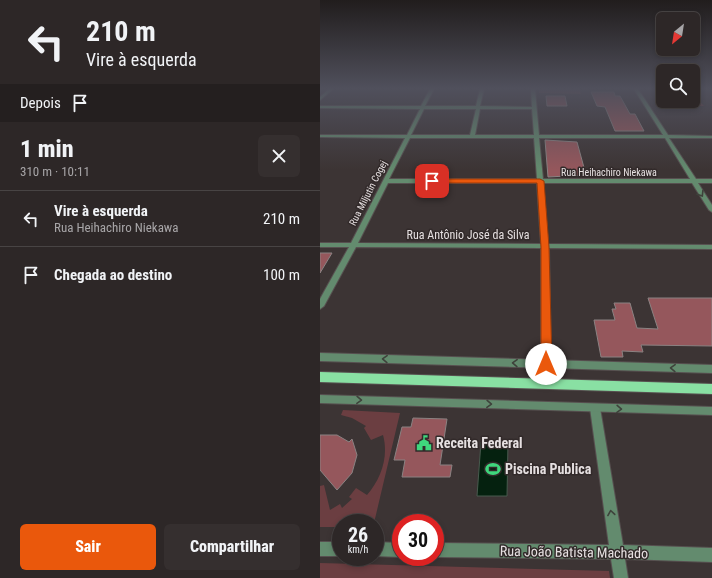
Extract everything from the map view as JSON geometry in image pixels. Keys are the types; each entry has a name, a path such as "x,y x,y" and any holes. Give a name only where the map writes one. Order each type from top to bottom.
{"main road":[{"path":"320,377 712,389"}],"street":[{"name":"Rua Miljutin Cogej","path":"320,306 353,246 418,116"},
{"path":"472,136 477,116"},
{"path":"535,116 545,247 546,364"},
{"path":"653,116 712,210"},
{"path":"320,136 712,137"},
{"name":"Rua Heihachiro Niekawa","path":"386,181 712,181"},
{"name":"Rua Antônio José da Silva","path":"320,245 712,247"},
{"path":"320,357 712,369"},
{"path":"320,399 712,411"},
{"path":"595,408 620,578"},
{"path":"320,549 332,549"},
{"name":"Rua João Batista Machado","path":"444,550 616,552 712,556"}],"shaded area":[{"path":"343,410 400,413 376,514 332,514 332,527 320,527 320,486 324,485 330,510 340,504 342,508 352,499 349,497 356,488 367,495 380,475 384,459 385,443 383,435 371,440 364,428 366,426 352,418 341,415"},
{"name":"Piscina Publica","path":"481,442 508,442 507,496 477,496"},
{"path":"320,563 332,563 332,566 384,566 384,565 609,571 610,578 320,578"}],"building":[{"path":"609,116 636,116 644,131 615,131"},
{"path":"545,140 577,142 586,175 548,177"},
{"path":"320,253 332,253 320,273"},
{"path":"648,298 712,298 712,346 641,345 643,352 622,351 623,357 601,357 594,320 615,320 612,309 616,309 614,303 630,303 637,328 658,329"},
{"path":"413,418 447,419 440,465 452,465 450,477 402,477 405,460 394,460 402,427 411,427"},
{"path":"320,435 337,435 349,442 352,439 357,455 352,473 337,490 320,470"}],"place":[{"name":"Receita Federal","path":"424,443"},
{"name":"Piscina Publica","path":"493,469"}],"route":[{"path":"432,181 540,181 545,247 546,364"}]}
